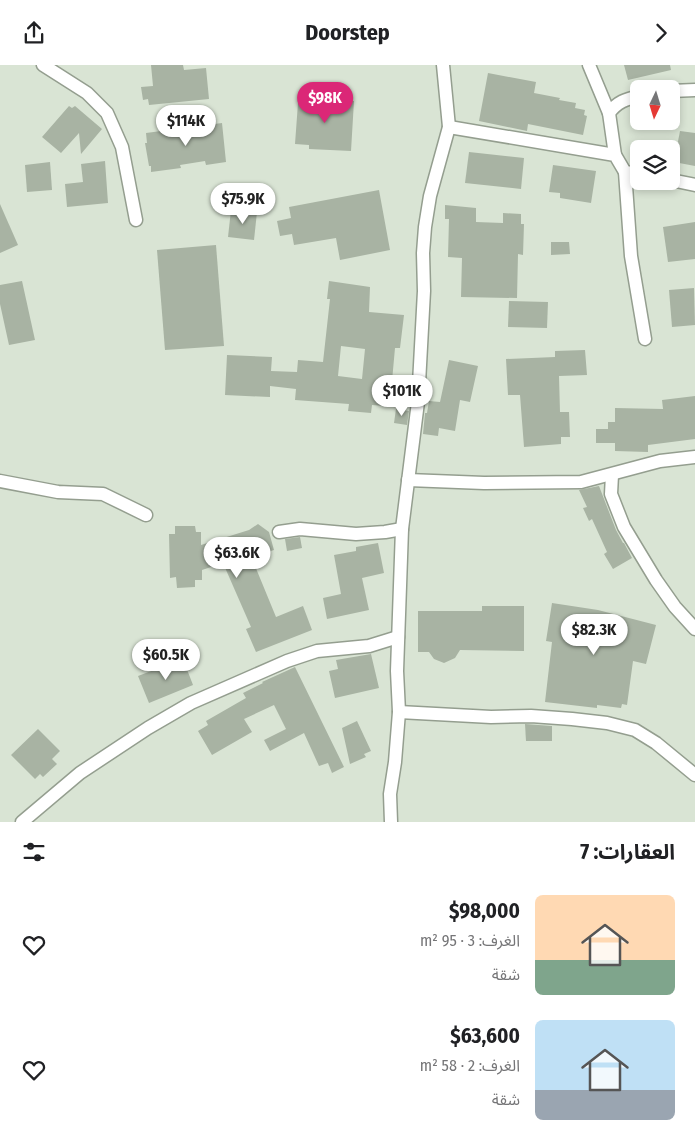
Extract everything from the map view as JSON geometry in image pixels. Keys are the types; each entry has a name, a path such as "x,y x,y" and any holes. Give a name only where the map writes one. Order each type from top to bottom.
{"street":[{"path":"43,65 87,93 107,113 122,147 136,220"},
{"path":"386,820 395,761 399,712 397,671 402,529 418,402 424,291 423,253 425,227 430,196 449,127 443,65"},
{"path":"444,81 451,65"},
{"path":"589,65 610,113 615,155 625,172 631,256 646,339"},
{"path":"680,91 695,90"},
{"path":"610,113 615,105 630,98"},
{"path":"449,127 615,155"},
{"path":"625,172 630,173"},
{"path":"680,182 695,185"},
{"path":"408,480 484,483 581,482 660,461 695,457"},
{"path":"612,475 611,494 624,527 660,587 695,629"},
{"path":"0,481 58,492 103,494 146,515"},
{"path":"279,532 300,529 356,533 385,532 402,529"},
{"path":"22,822 80,773 148,728 191,703 295,658 317,651 368,646 398,637"},
{"path":"399,712 491,717 531,716 607,723 635,730 656,743 695,775"}],"building":[{"path":"151,65 183,65 184,70 206,68 209,99 149,105 148,99 143,100 141,87 153,86"},
{"path":"624,65 670,65 671,70 628,80"},
{"path":"488,73 536,82 534,93 576,103 575,108 585,110 584,115 587,116 583,135 528,124 527,131 479,121"},
{"path":"304,98 354,101 351,151 309,149 309,145 295,144 298,103 303,103"},
{"path":"69,106 72,108 75,106 102,129 81,154 79,133 61,153 42,137"},
{"path":"222,123 226,162 206,165 205,161 180,165 181,168 151,172 145,143 147,143 146,133"},
{"path":"680,131 695,133 695,166 680,163 680,140 678,140"},
{"path":"469,152 524,158 521,189 465,183"},
{"path":"105,161 108,203 67,207 65,184 83,182 81,164"},
{"path":"50,162 52,190 27,192 25,165"},
{"path":"553,165 596,171 591,203 560,198 560,193 549,192"},
{"path":"379,190 390,250 340,260 336,238 294,245 292,234 280,236 277,221 291,218 289,207"},
{"path":"0,204 18,245 0,253"},
{"path":"445,205 476,208 476,222 503,223 503,213 521,214 521,224 524,224 523,255 518,254 517,298 461,297 462,258 448,257 449,219 445,219"},
{"path":"231,210 257,212 254,240 228,237"},
{"path":"695,222 695,259 668,262 663,227"},
{"path":"551,242 569,242 570,254 551,255"},
{"path":"216,245 224,346 165,350 157,250"},
{"path":"22,281 35,340 9,345 0,304 0,285"},
{"path":"329,281 370,287 369,312 404,315 400,348 395,348 392,381 387,381 385,406 372,405 371,413 348,411 349,404 295,400 296,389 270,386 270,397 225,395 227,355 272,357 271,371 297,372 298,360 323,362 330,299 327,299","holes":["341,346 365,349 362,379 338,376"]},
{"path":"694,288 695,325 672,327 669,290"},
{"path":"509,301 548,302 547,328 508,327"},
{"path":"585,350 587,375 559,376 560,412 569,412 570,437 561,437 561,444 524,447 520,395 508,395 506,359 555,357 555,351"},
{"path":"449,360 478,366 470,402 460,400 455,431 439,428 438,436 423,434 425,413 427,413 429,401 440,402"},
{"path":"695,396 695,439 648,445 648,452 615,451 615,443 596,443 596,429 608,429 608,422 615,422 615,408 663,409 662,400"},
{"path":"396,409 409,411 407,425 394,423"},
{"path":"599,486 616,530 632,558 613,569 604,554 607,552 592,519 589,521 583,508 587,507 579,490"},
{"path":"258,524 269,532 274,550 254,556 255,561 253,561 276,617 303,606 312,630 256,652 246,629 251,627 223,563 202,570 202,580 195,580 195,587 177,588 176,577 170,578 169,534 175,534 175,526 195,526 196,532 201,532 201,545 249,530"},
{"path":"300,537 302,548 287,551 285,539"},
{"path":"378,543 384,573 362,578 369,610 327,619 323,598 341,594 334,555 356,551 356,547"},
{"path":"552,603 598,610 656,625 646,664 633,661 627,705 622,704 621,708 597,705 597,708 545,702 552,642 546,641"},
{"path":"482,606 524,606 524,651 460,650 455,658 444,663 434,659 429,652 418,652 418,611 482,611"},
{"path":"371,654 379,688 335,698 329,671 338,669 336,660"},
{"path":"183,659 193,685 149,703 138,676"},
{"path":"295,667 344,767 332,773 328,763 319,766 304,733 270,751 264,740 286,729 274,705 244,719 252,732 212,755 198,731 208,725 206,721 246,698 243,693"},
{"path":"357,721 371,751 364,754 366,757 350,764 342,728"},
{"path":"525,724 552,726 552,741 526,741"},
{"path":"38,729 60,751 52,759 57,764 43,777 40,774 35,779 11,755"}]}
